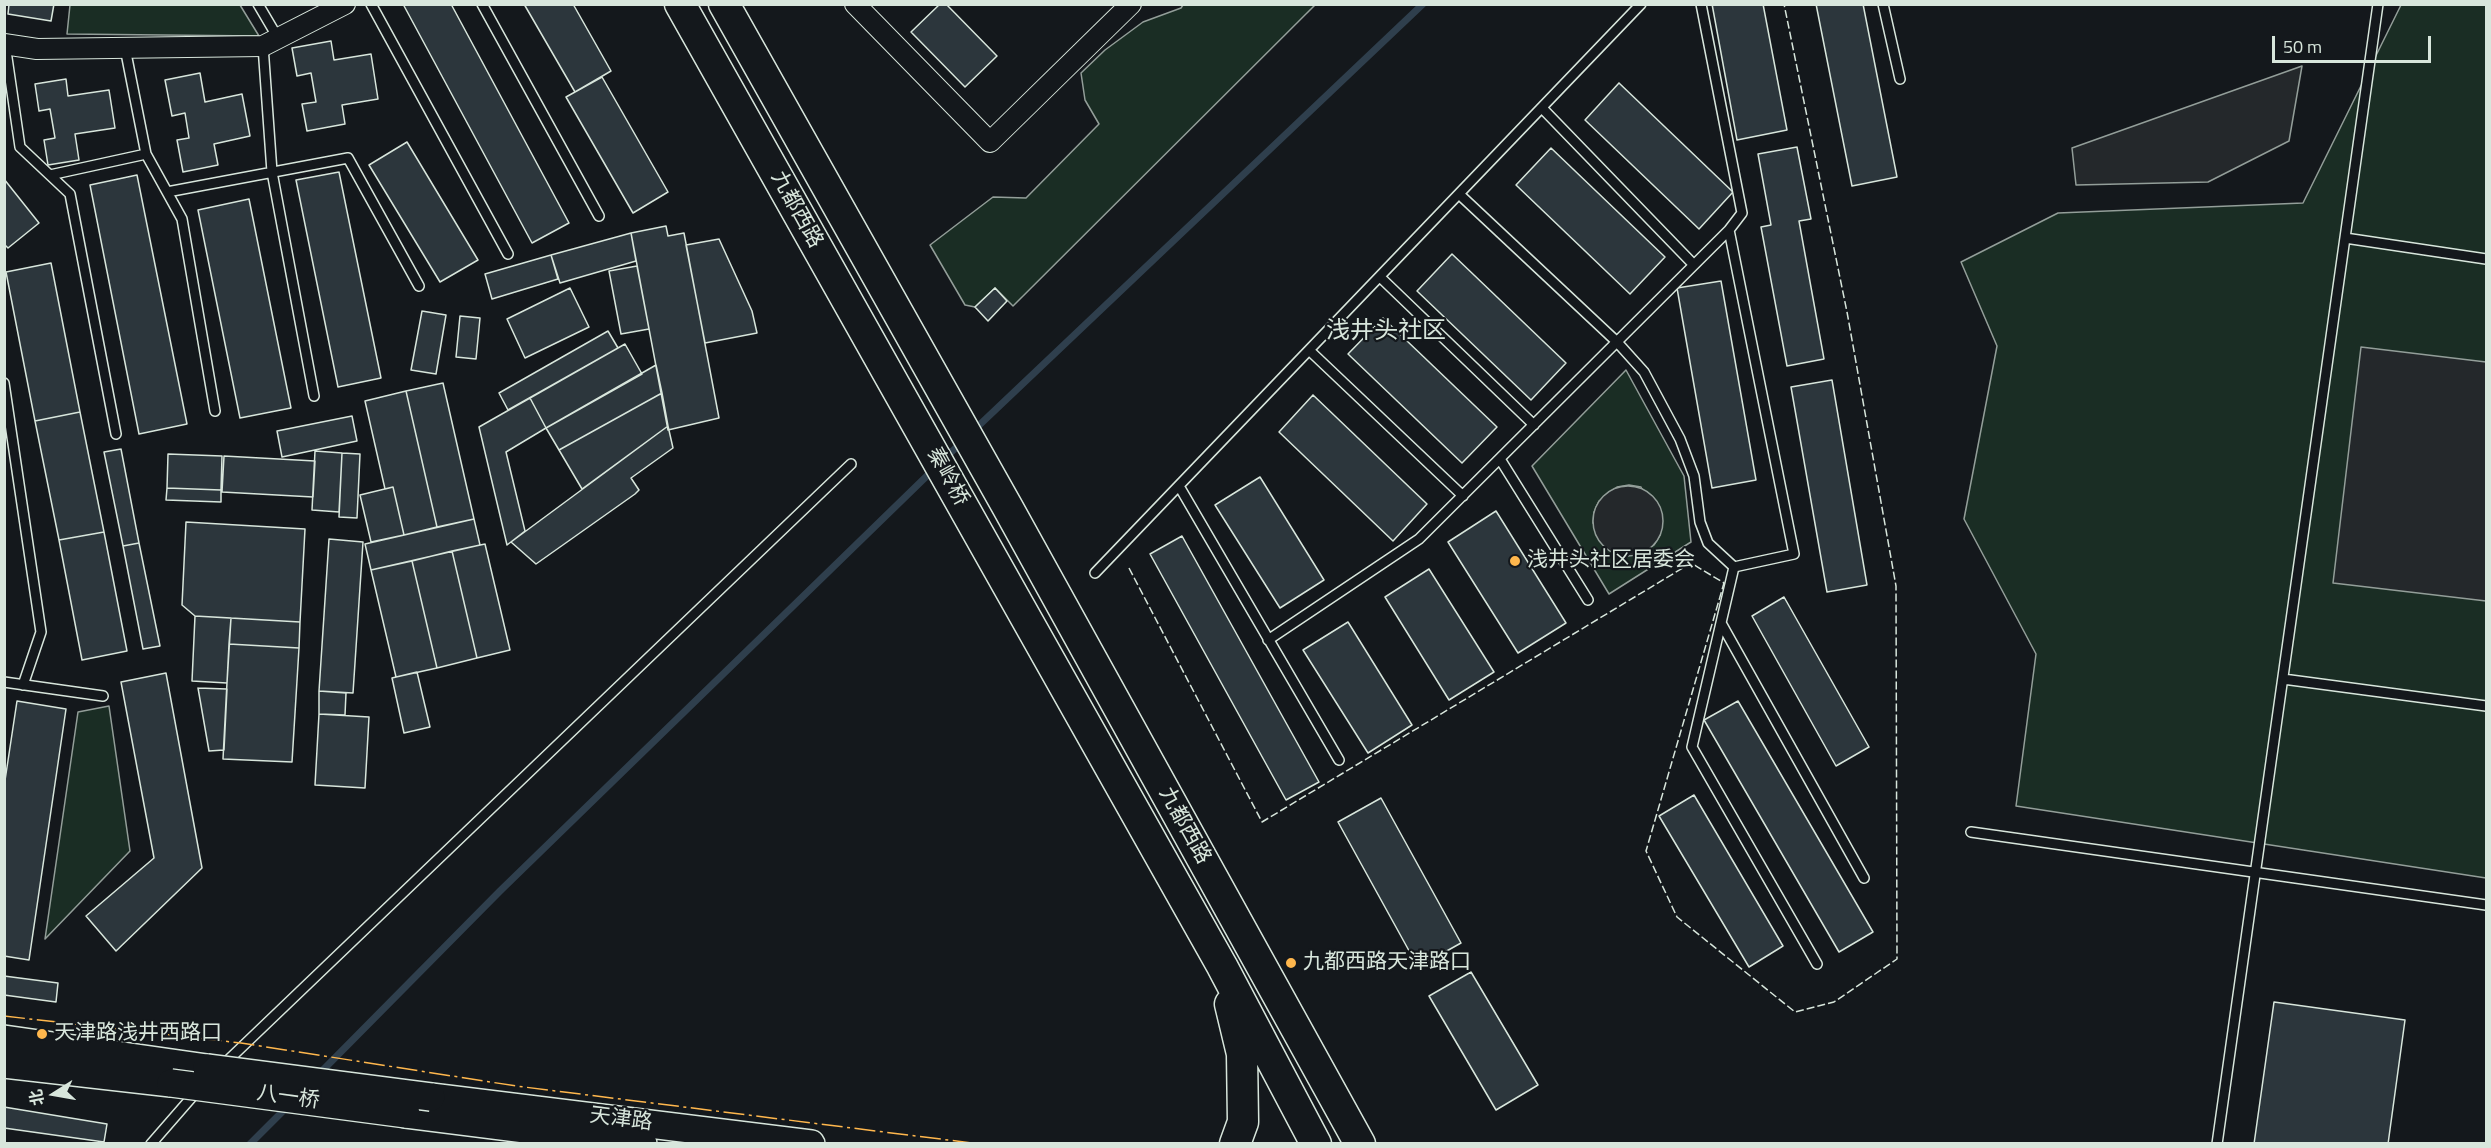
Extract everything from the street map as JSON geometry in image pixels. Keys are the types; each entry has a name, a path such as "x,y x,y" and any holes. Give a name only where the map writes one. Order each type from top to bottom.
{"main road":[{"name":"九都西路","path":"680,4 912,416"},
{"name":"九都西路","path":"724,4 942,392"},
{"name":"秦岭桥","path":"942,392 1008,508"},
{"name":"秦岭桥","path":"912,416 981,538"},
{"name":"九都西路","path":"1008,508 1360,1143"},
{"name":"九都西路","path":"981,538 1222,966 1316,1143"},
{"path":"1222,966 1242,1054 1243,1122 1235,1143"},
{"name":"八一桥","path":"4,1039 431,1097"},
{"name":"八一桥","path":"4,1064 406,1114"},
{"name":"天津路","path":"431,1097 811,1143"},
{"name":"天津路","path":"406,1114 643,1143"}],"street":[{"path":"5,44 37,49 270,42 345,4"},
{"path":"855,4 990,142 1131,4"}],"lane":[{"path":"258,4 270,42 272,172 314,396"},
{"path":"371,4 508,254"},
{"path":"482,4 599,216"},
{"path":"1095,573 1641,4"},
{"path":"1268,640 1419,539 1729,230 1742,213 1701,4"},
{"path":"1883,4 1900,79"},
{"path":"2217,1143 2378,4"},
{"path":"5,44 20,147 70,194 116,434"},
{"path":"125,48 146,154 182,219 216,411"},
{"path":"1542,108 1694,265"},
{"path":"50,175 146,154"},
{"path":"167,192 348,158 419,286"},
{"path":"1459,194 1617,342 1644,372 1680,439 1694,476 1700,522 1708,543 1734,567"},
{"path":"1729,230 1794,554 1734,567"},
{"path":"2345,238 2487,259"},
{"path":"1380,277 1534,425"},
{"path":"1309,350 1463,496"},
{"path":"4,383 41,632 23,685"},
{"path":"4,449 15,451"},
{"path":"1500,459 1588,600"},
{"path":"151,1143 205,1082 851,464"},
{"path":"1179,486 1339,760"},
{"path":"1734,567 1692,747 1817,964"},
{"path":"1721,623 1864,878"},
{"path":"2283,679 2487,706"},
{"path":"4,682 103,696"},
{"path":"1971,832 2487,904"}],"green space":[{"path":"70,5 240,5 259,36 67,34"},
{"path":"1183,5 1315,5 1013,306 995,288 975,307 965,305 930,245 993,197 1026,198 1099,124 1085,100 1081,73 1105,50 1143,22 1181,8"},
{"path":"2401,5 2486,5 2486,878 2016,806 2036,654 1964,519 1997,346 1961,262 2058,213 2303,203"},
{"path":"1626,370 1684,476 1691,542 1609,594 1532,466","holes":["1629,485 1641,487 1660,535 1654,545 1644,552 1593,523 1594,512 1599,501 1617,487"]},
{"path":"109,706 130,851 45,939 78,712"}],"shaded area":[{"path":"2302,66 2289,141 2208,182 2076,185 2072,148"},
{"path":"2361,347 2486,362 2486,601 2333,583"},
{"path":"1628,486 1641,489 1653,496 1660,508 1663,521 1660,534 1653,546 1641,553 1628,556 1615,553 1603,546 1596,534 1593,521 1596,508 1603,496 1615,489"}],"building":[{"path":"9,4 54,4 51,21 8,14"},
{"path":"403,4 451,4 569,223 532,243"},
{"path":"524,4 573,4 611,71 575,92"},
{"path":"940,4 946,4 997,56 965,87 911,32"},
{"path":"1712,4 1763,4 1787,130 1737,140"},
{"path":"1816,4 1863,4 1897,177 1852,186"},
{"path":"331,41 334,60 371,54 378,99 342,105 345,124 307,131 302,104 316,102 311,73 297,76 292,48"},
{"path":"200,73 205,102 242,94 250,136 214,144 218,165 183,172 177,140 189,138 185,113 172,116 165,80"},
{"path":"602,77 668,192 633,213 566,97"},
{"path":"66,79 68,96 109,90 115,128 75,134 79,160 48,165 44,140 55,138 50,109 39,111 35,84"},
{"path":"1619,83 1733,192 1699,229 1585,120"},
{"path":"407,142 478,260 440,282 369,165"},
{"path":"1797,147 1811,219 1799,221 1824,359 1787,366 1761,227 1771,225 1758,154"},
{"path":"1551,148 1665,257 1630,294 1516,185"},
{"path":"339,172 381,378 338,387 296,180"},
{"path":"137,175 187,424 139,434 90,185"},
{"path":"4,179 39,223 8,248 4,244"},
{"path":"249,199 291,408 240,418 198,210"},
{"path":"666,226 668,236 684,233 719,418 668,430 631,233"},
{"path":"631,233 636,261 560,283 551,255"},
{"path":"719,239 752,311 757,333 705,343 686,245"},
{"path":"1452,254 1566,363 1531,400 1417,291"},
{"path":"551,255 558,279 492,299 485,274"},
{"path":"51,263 80,412 35,421 6,272"},
{"path":"637,266 649,329 621,334 609,271"},
{"path":"1721,281 1756,480 1712,488 1677,288"},
{"path":"570,288 589,327 525,358 507,319"},
{"path":"995,288 1007,301 988,321 975,307"},
{"path":"422,311 446,315 436,374 411,370"},
{"path":"460,316 480,318 476,359 456,357"},
{"path":"1383,318 1497,427 1462,463 1348,354"},
{"path":"608,331 618,348 508,410 499,393"},
{"path":"625,344 642,374 546,428 530,398"},
{"path":"656,365 662,393 559,450 546,428"},
{"path":"1832,380 1867,585 1827,592 1791,387"},
{"path":"443,383 474,519 437,527 406,391"},
{"path":"406,391 437,527 404,535 393,487 385,489 365,401"},
{"path":"662,393 668,426 582,489 559,450"},
{"path":"1313,395 1427,504 1393,541 1279,432"},
{"path":"530,398 546,428 506,452 525,531 507,545 479,427"},
{"path":"80,412 104,532 59,540 35,421"},
{"path":"352,416 357,441 282,457 277,431"},
{"path":"668,426 673,448 631,478 639,490 635,494 536,564 511,542"},
{"path":"121,449 139,543 123,546 104,452"},
{"path":"315,451 342,453 339,512 312,510"},
{"path":"342,453 360,454 357,518 339,517"},
{"path":"168,454 222,456 221,490 167,488"},
{"path":"224,456 315,461 313,497 222,492"},
{"path":"1260,477 1324,580 1280,608 1215,505"},
{"path":"393,487 404,535 371,542 360,495"},
{"path":"167,488 221,490 221,502 166,500"},
{"path":"1496,511 1566,623 1518,653 1448,542"},
{"path":"474,519 480,545 371,570 365,544"},
{"path":"186,522 305,529 300,622 195,616 182,605"},
{"path":"104,532 127,651 82,660 59,540"},
{"path":"1182,536 1319,782 1286,800 1150,554"},
{"path":"329,539 363,542 353,693 319,691"},
{"path":"139,543 160,646 143,649 123,546"},
{"path":"485,544 510,650 477,658 452,551"},
{"path":"452,551 477,658 437,668 412,561"},
{"path":"412,561 437,668 396,677 371,570"},
{"path":"1429,569 1494,672 1449,700 1385,597"},
{"path":"1784,597 1869,747 1836,766 1752,616"},
{"path":"195,616 231,618 227,683 192,681"},
{"path":"231,618 300,622 299,648 229,644"},
{"path":"1348,622 1412,725 1368,753 1303,650"},
{"path":"229,644 299,648 292,762 223,759"},
{"path":"417,672 430,727 404,733 392,678"},
{"path":"166,673 202,868 116,951 86,916 154,858 121,682"},
{"path":"198,688 227,689 224,750 209,751"},
{"path":"319,691 346,693 345,715 319,714"},
{"path":"17,701 66,709 29,960 4,956 4,787"},
{"path":"1738,701 1873,932 1839,952 1704,720"},
{"path":"319,714 369,717 365,788 315,785"},
{"path":"1694,795 1783,946 1749,967 1659,816"},
{"path":"1381,798 1461,943 1418,967 1338,822"},
{"path":"1471,972 1538,1085 1496,1110 1429,996"},
{"path":"4,976 58,983 56,1002 4,995"},
{"path":"2274,1002 2405,1020 2388,1144 2254,1144"},
{"path":"4,1107 107,1124 104,1142 4,1128"}],"waterway":[{"path":"972,432 1423,4"},
{"path":"944,459 962,442"},
{"path":"317,1076 500,891 934,469"},
{"path":"250,1144 289,1105"}],"fence":[{"path":"1129,568 1262,822 1691,563 1724,583 1646,851 1677,917 1795,1012 1834,1002 1897,959 1896,586 1847,312 1784,4"}],"power":[{"path":"4,1016 241,1043 516,1086 980,1144"}],"place":[{"name":"浅井头社区居委会","path":"1515,561"},
{"name":"九都西路天津路口","path":"1291,963"},
{"name":"天津路浅井西路口","path":"42,1034"}],"district":[{"name":"浅井头社区","path":"1386,332"}]}
